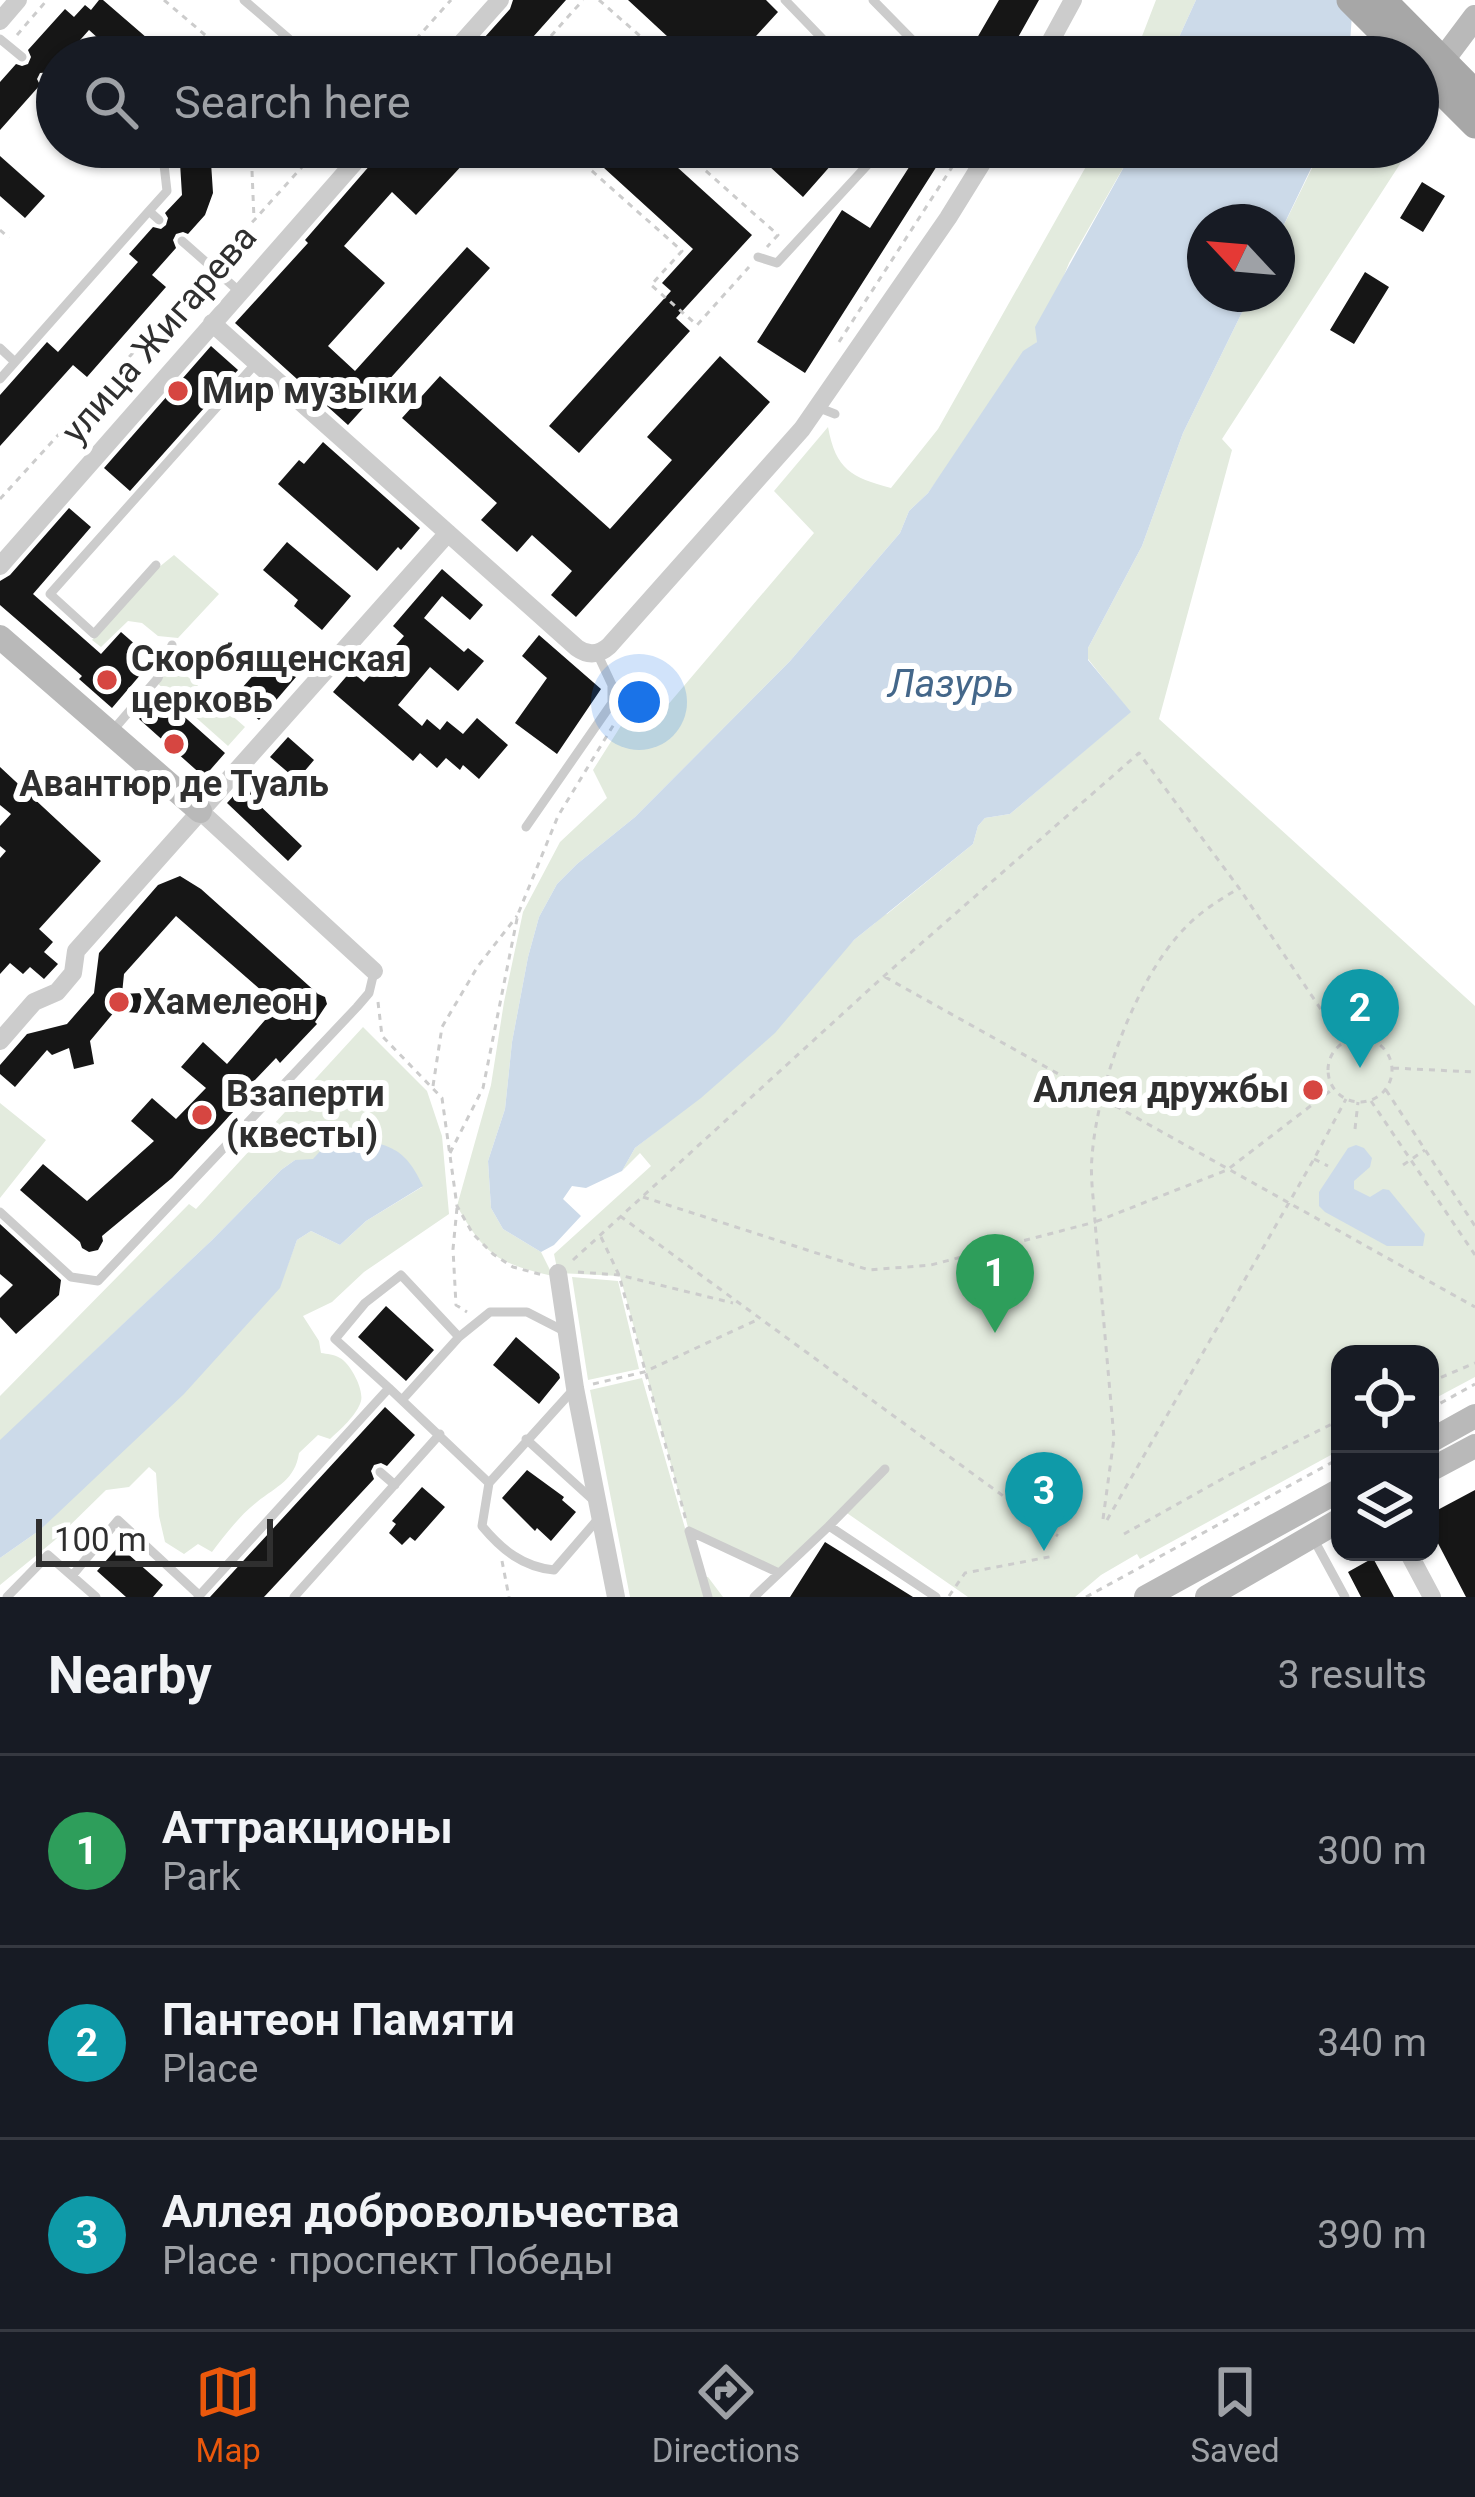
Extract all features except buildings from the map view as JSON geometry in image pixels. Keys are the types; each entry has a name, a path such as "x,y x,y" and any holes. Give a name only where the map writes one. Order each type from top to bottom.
{"main road":[{"path":"1349,0 1392,36"},
{"path":"1383,0 1405,36"},
{"path":"1439,43 1475,17"},
{"path":"1439,70 1475,93"},
{"path":"1439,82 1475,125"},
{"path":"0,637 200,811"},
{"path":"1439,1436 1475,1416"},
{"path":"1439,1465 1475,1446"},
{"path":"1146,1597 1331,1495"},
{"path":"1207,1597 1331,1525"}],"street":[{"path":"0,21 18,0"},
{"path":"468,36 500,0"},
{"path":"1053,36 1072,0"},
{"name":"улица Жигарева","path":"0,566 349,168"},
{"path":"212,323 577,648 597,653 609,646 802,429 826,411 979,168"},
{"path":"0,1041 34,1002 57,992 74,973 76,951 448,533"},
{"path":"200,811 374,971"},
{"path":"558,1276 616,1597"},
{"path":"1413,1561 1432,1597"}],"lane":[{"path":"244,0 286,36"},
{"path":"785,0 820,36"},
{"path":"873,0 908,36"},
{"path":"4,42 22,58"},
{"path":"0,379 167,191 164,168"},
{"path":"758,257 777,263 865,168"},
{"path":"149,211 159,220"},
{"path":"182,241 240,292"},
{"path":"0,348 15,362"},
{"path":"156,565 94,634 50,594 256,362"},
{"path":"111,734 158,678 172,645"},
{"path":"526,827 612,703 614,693 597,653"},
{"path":"0,1212 71,1276 98,1281 357,1007 368,993 374,971"},
{"path":"459,1337 401,1275 365,1304 335,1339 489,1483"},
{"path":"402,1400 459,1337 490,1312 527,1312 566,1332"},
{"path":"72,1576 118,1520 199,1596 347,1441 388,1388"},
{"path":"526,1439 598,1510 554,1570 535,1568 500,1548 482,1526 489,1483 526,1439 575,1388"},
{"path":"293,1597 440,1435"},
{"path":"754,1597 885,1468"},
{"path":"380,1472 394,1485"},
{"path":"829,1526 936,1597"},
{"path":"689,1531 779,1573"},
{"path":"689,1531 708,1597"},
{"path":"1312,1536 1345,1597"},
{"path":"7,1597 48,1555 96,1597"}],"path":[{"path":"4,42 47,0"},
{"path":"164,0 206,36"},
{"path":"419,36 451,0"},
{"path":"551,36 583,0"},
{"path":"599,0 640,36"},
{"path":"252,168 254,220"},
{"path":"0,499 301,168"},
{"path":"589,168 682,251 651,286 697,326 778,235 703,168"},
{"path":"836,348 952,168"},
{"path":"0,230 10,238"},
{"path":"450,1153 483,1088 518,914 558,816 623,713 614,693"},
{"path":"558,1276 884,976 1139,753 1239,888 1343,1042"},
{"path":"1239,888 1186,926 1164,953 1139,995 1102,1099 1092,1158 1114,1438 1105,1519 1346,1099"},
{"path":"433,1089 442,1027 478,967 518,914"},
{"path":"374,971 382,1036 442,1098 457,1206 456,1306 478,1320"},
{"path":"884,976 1475,1307"},
{"path":"1371,1039 1386,1051 1392,1068 1385,1089 1370,1100 1346,1099 1330,1081 1328,1063 1343,1042 1371,1039"},
{"path":"1392,1068 1475,1072"},
{"path":"641,1197 869,1270 931,1265 1095,1222 1227,1170 1334,1088"},
{"path":"1385,1089 1475,1226"},
{"path":"1370,1100 1475,1255"},
{"path":"1355,1129 1358,1102"},
{"path":"1402,1165 1425,1150"},
{"path":"1314,1159 1328,1166"},
{"path":"457,1206 472,1234 513,1267 558,1276 620,1276 737,1304"},
{"path":"620,1216 1058,1536"},
{"path":"600,1235 620,1276 689,1531"},
{"path":"575,1388 644,1372 758,1319"},
{"path":"1439,1378 1475,1363"},
{"path":"1439,1404 1475,1384"},
{"path":"1124,1534 1331,1424"},
{"path":"1086,1597 1331,1463"},
{"path":"500,1548 509,1597"},
{"path":"949,1597 965,1573 1054,1556"}],"shaded area":[{"path":"1156,0 1196,0 1180,36 1142,36"},
{"path":"1085,168 1123,168 1069,263 1037,342 928,493 909,511 900,533 790,661 635,817 557,884 539,917 528,957 505,1109 488,1161 491,1208 503,1229 541,1252 553,1276 506,1262 485,1247 457,1206 491,1085 523,912 560,842 607,798 593,770 636,702 666,707 814,533 774,491 828,427 836,453 848,470 891,488 938,429"},
{"path":"1312,168 1397,168 1222,439 1232,450 1159,719 1475,1006 1475,1377 1439,1396 1439,1345 1331,1345 1331,1455 1140,1559 1137,1554 1075,1597 968,1597 844,1511 779,1573 689,1531 620,1276 558,1273 554,1254 651,1166 640,1153 622,1171 635,1148 875,923 878,915 887,914 973,844 985,818 1010,814 1130,712 1088,659 1088,648 1142,546 1183,433 1242,312 1295,312 1294,204"},
{"path":"174,555 219,594 178,638 158,636 142,623 128,621 101,647 92,640 153,572"},
{"path":"172,663 245,727 228,746 156,682"},
{"path":"363,1027 427,1091 442,1136 449,1214 364,1272 332,1302 303,1316 321,1353 340,1358 355,1377 361,1396 356,1412 330,1439 318,1435 299,1453 289,1476 245,1513 212,1552 198,1544 184,1554 165,1542 156,1473 149,1467 129,1487 106,1490 0,1585 0,1558 40,1530 279,1288 297,1240 311,1231 340,1245 366,1221 422,1187 331,1139 313,1160 295,1160 0,1441 0,1396 189,1204 196,1209"},
{"path":"0,1103 46,1140 0,1198"},
{"path":"572,1277 618,1281 639,1369 588,1380"},
{"path":"642,1378 699,1577 708,1577 723,1597 630,1597 590,1390"}],"water":[{"path":"1196,0 1353,0 1350,36 1180,36"},
{"name":"Лазурь","path":"1123,168 1311,168 1294,204 1187,204 1187,312 1242,312 1183,433 1142,546 1088,648 1088,660 1131,712 1010,814 985,818 973,844 854,940 775,1033 635,1148 622,1171 586,1188 572,1186 563,1199 581,1216 541,1252 503,1229 491,1208 488,1161 505,1109 512,1042 539,917 557,884 635,817 790,661 900,533 909,511 928,493 1023,351 1037,342 1035,327"},
{"path":"348,1135 402,1155 423,1186 366,1221 340,1245 311,1231 297,1240 280,1288 184,1394 40,1530 0,1558 0,1440 281,1170 295,1160 313,1159 331,1139"},
{"path":"1356,1145 1372,1158 1370,1167 1354,1181 1354,1189 1370,1197 1389,1190 1425,1234 1423,1246 1387,1246 1319,1206 1319,1192 1348,1148"}],"place":[{"name":"Мир музыки","path":"178,391"},
{"name":"Скорбященская церковь","path":"107,680"},
{"name":"Авантюр де Туаль","path":"174,744"},
{"name":"Хамелеон","path":"119,1002"},
{"name":"Пантеон Памяти","path":"1360,1068"},
{"name":"Аллея дружбы","path":"1313,1090"},
{"name":"Взаперти (квесты)","path":"202,1115"},
{"name":"Аттракционы","path":"995,1333"},
{"name":"Аллея добровольчества","path":"1044,1551"}]}
